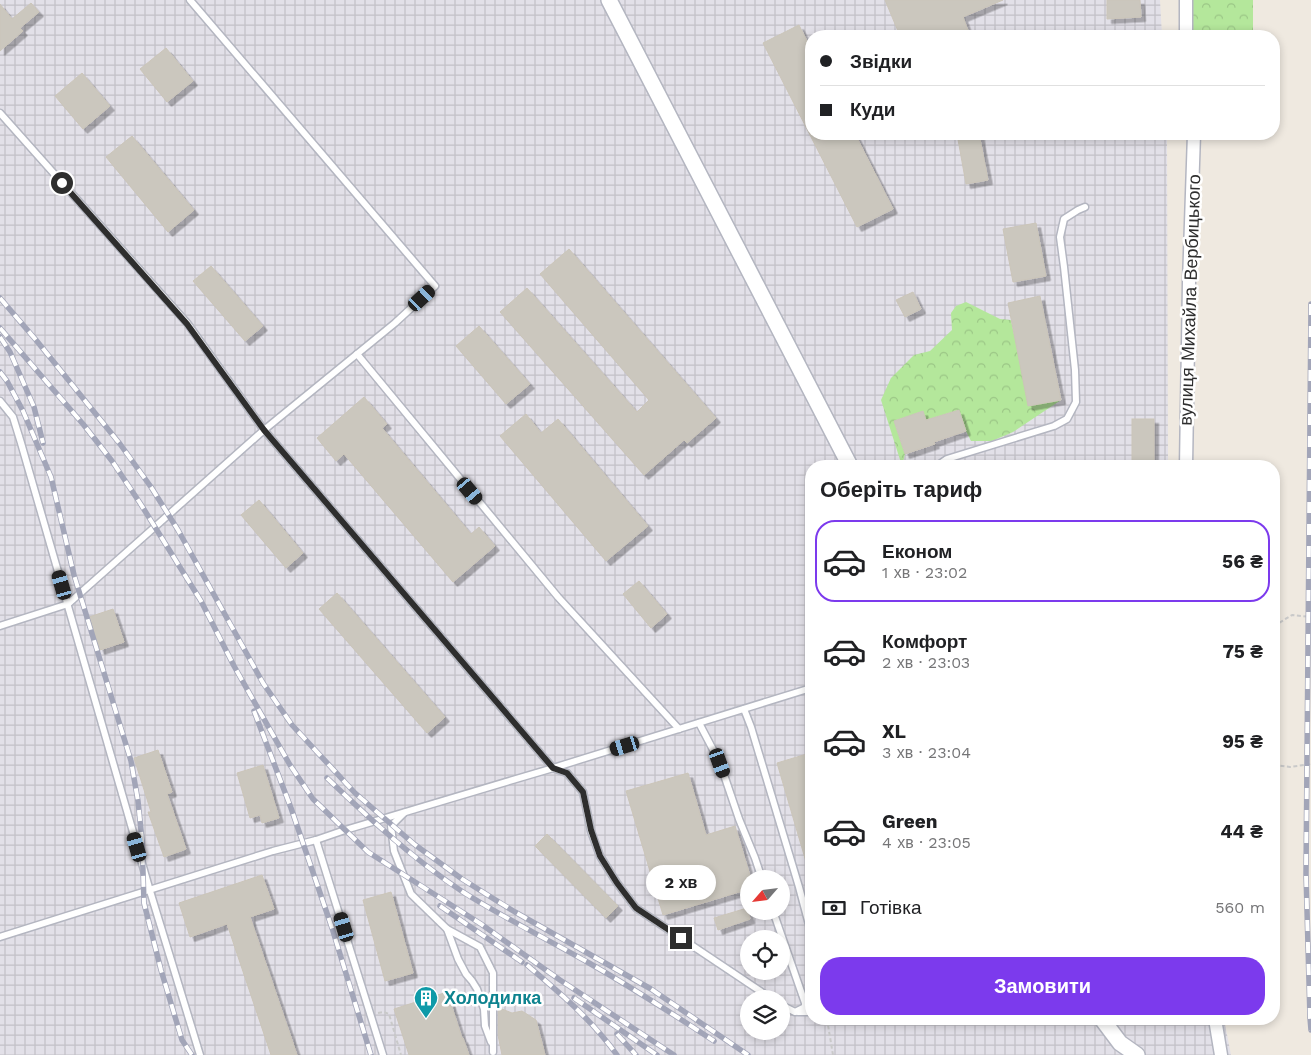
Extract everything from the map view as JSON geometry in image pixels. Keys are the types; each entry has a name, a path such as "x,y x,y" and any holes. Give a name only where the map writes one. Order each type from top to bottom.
{"street":[{"path":"609,0 847,460"},
{"path":"1186,0 1186,30"},
{"name":"вулиця Михайла Вербицького","path":"1186,460 1194,140"},
{"path":"1106,1025 1120,1043 1137,1055"},
{"path":"1216,1025 1221,1055"}],"lane":[{"path":"0,626 68,604 264,430 394,323 435,286 190,0"},
{"path":"0,112 187,324 264,430 553,768 567,773 583,792 591,830 600,856 636,908 759,990"},
{"path":"946,460 1054,426 1067,419 1076,402 1075,370 1060,236 1064,219 1085,207"},
{"path":"357,354 558,597 679,729"},
{"path":"0,401 13,417 150,891 200,1055"},
{"path":"0,937 805,690"},
{"path":"744,709 766,774 805,911"},
{"path":"700,723 720,763 759,870"},
{"path":"405,812 391,826 394,851 411,894 447,929 480,947 493,973 494,1053"},
{"path":"316,840 383,1055"},
{"path":"776,920 805,1003 805,1007 795,1012"},
{"path":"447,929 458,959 477,989 484,1009 485,1026 494,1053"},
{"path":"790,1010 795,1012 805,1012"}],"path":[{"path":"1280,622 1292,615 1311,617"},
{"path":"1280,765 1290,767 1311,764"},
{"path":"371,1015 384,1012 389,1014 401,1055"},
{"path":"827,1025 833,1055"}],"shaded area":[{"path":"0,0 1160,0 1162,30 805,30 805,140 1167,140 1168,460 805,460 805,1025 1225,1025 1231,1055 0,1055"}],"green space":[{"path":"1190,0 1253,0 1253,30 1190,30"},
{"path":"966,302 1000,319 1011,320 1029,406 1061,400 1013,432 992,441 971,441 959,410 926,420 923,411 894,421 905,454 904,460 900,460 881,400 891,378 914,355 930,351 952,330 951,313 956,306"}],"building":[{"path":"885,0 1003,0 963,17 968,30 898,30"},
{"path":"1107,0 1140,0 1141,17 1107,19"},
{"path":"31,3 39,12 20,28 23,31 0,51 0,4 12,19"},
{"path":"799,25 805,37 805,125 763,43"},
{"path":"166,48 193,81 167,102 140,69"},
{"path":"82,73 110,106 83,129 55,96"},
{"path":"132,136 194,210 168,232 106,157"},
{"path":"813,140 858,140 893,209 857,227"},
{"path":"958,140 980,140 988,180 966,184"},
{"path":"1036,223 1046,276 1013,282 1003,229"},
{"path":"569,249 716,418 687,443 684,440 644,475 500,312 527,288 637,412 649,400 540,274"},
{"path":"211,266 263,326 245,341 193,281"},
{"path":"913,292 921,309 905,317 896,300"},
{"path":"1040,296 1061,400 1028,406 1008,303"},
{"path":"479,326 530,384 506,404 456,346"},
{"path":"364,397 387,424 382,428 471,534 479,527 495,546 453,582 344,454 336,461 317,438"},
{"path":"959,410 966,431 905,454 894,421 923,411 926,420"},
{"path":"526,414 541,433 558,419 648,526 606,561 500,436"},
{"path":"1132,419 1154,419 1154,460 1132,460"},
{"path":"259,500 303,553 286,568 241,515"},
{"path":"639,581 667,614 651,628 623,594"},
{"path":"337,593 445,717 427,733 319,609"},
{"path":"113,609 124,642 100,650 89,617"},
{"path":"158,750 172,792 167,794 186,849 164,857 148,812 151,812 134,758"},
{"path":"805,755 805,858 777,763"},
{"path":"263,765 279,818 262,823 260,815 250,818 237,773"},
{"path":"688,773 706,835 735,826 748,870 740,870 740,892 663,915 626,791"},
{"path":"547,834 618,906 606,918 535,846"},
{"path":"262,875 274,909 250,917 297,1055 271,1055 227,924 190,937 179,903"},
{"path":"391,892 413,973 385,981 363,900"},
{"path":"740,910 740,920 747,920 718,930 714,918"},
{"name":"Холодилка","path":"447,992 469,1055 409,1055 394,1009"},
{"path":"502,1009 512,1013 522,1011 536,1020 545,1055 502,1055 498,1035 498,1011"}],"railway":[{"path":"0,298 120,444 151,487 178,530 263,683 292,725 355,793 414,844 462,879 515,912 651,989 748,1055"},
{"path":"1311,304 1306,874 1311,1030"},
{"path":"0,328 83,424 112,461 140,503 201,601 234,666 290,765 313,799 368,852 481,924 560,980 674,1055"},
{"path":"0,337 10,352 34,407 43,443"},
{"path":"0,372 23,411 51,477 74,575 131,761 142,840 144,903 161,970 182,1040 192,1055"},
{"path":"254,711 291,808 332,928 371,1055"},
{"path":"327,778 409,852 463,892 605,972 714,1041"},
{"path":"440,906 522,962"},
{"path":"527,965 586,1019 617,1055"},
{"path":"574,998 657,1055"},
{"path":"617,1034 636,1055"}],"place":[{"name":"Холодилка","path":"426,1019"}],"route":[{"path":"62,183 187,324 264,430 553,768 567,773 583,792 591,830 600,856 617,883 636,908 681,938"}]}
